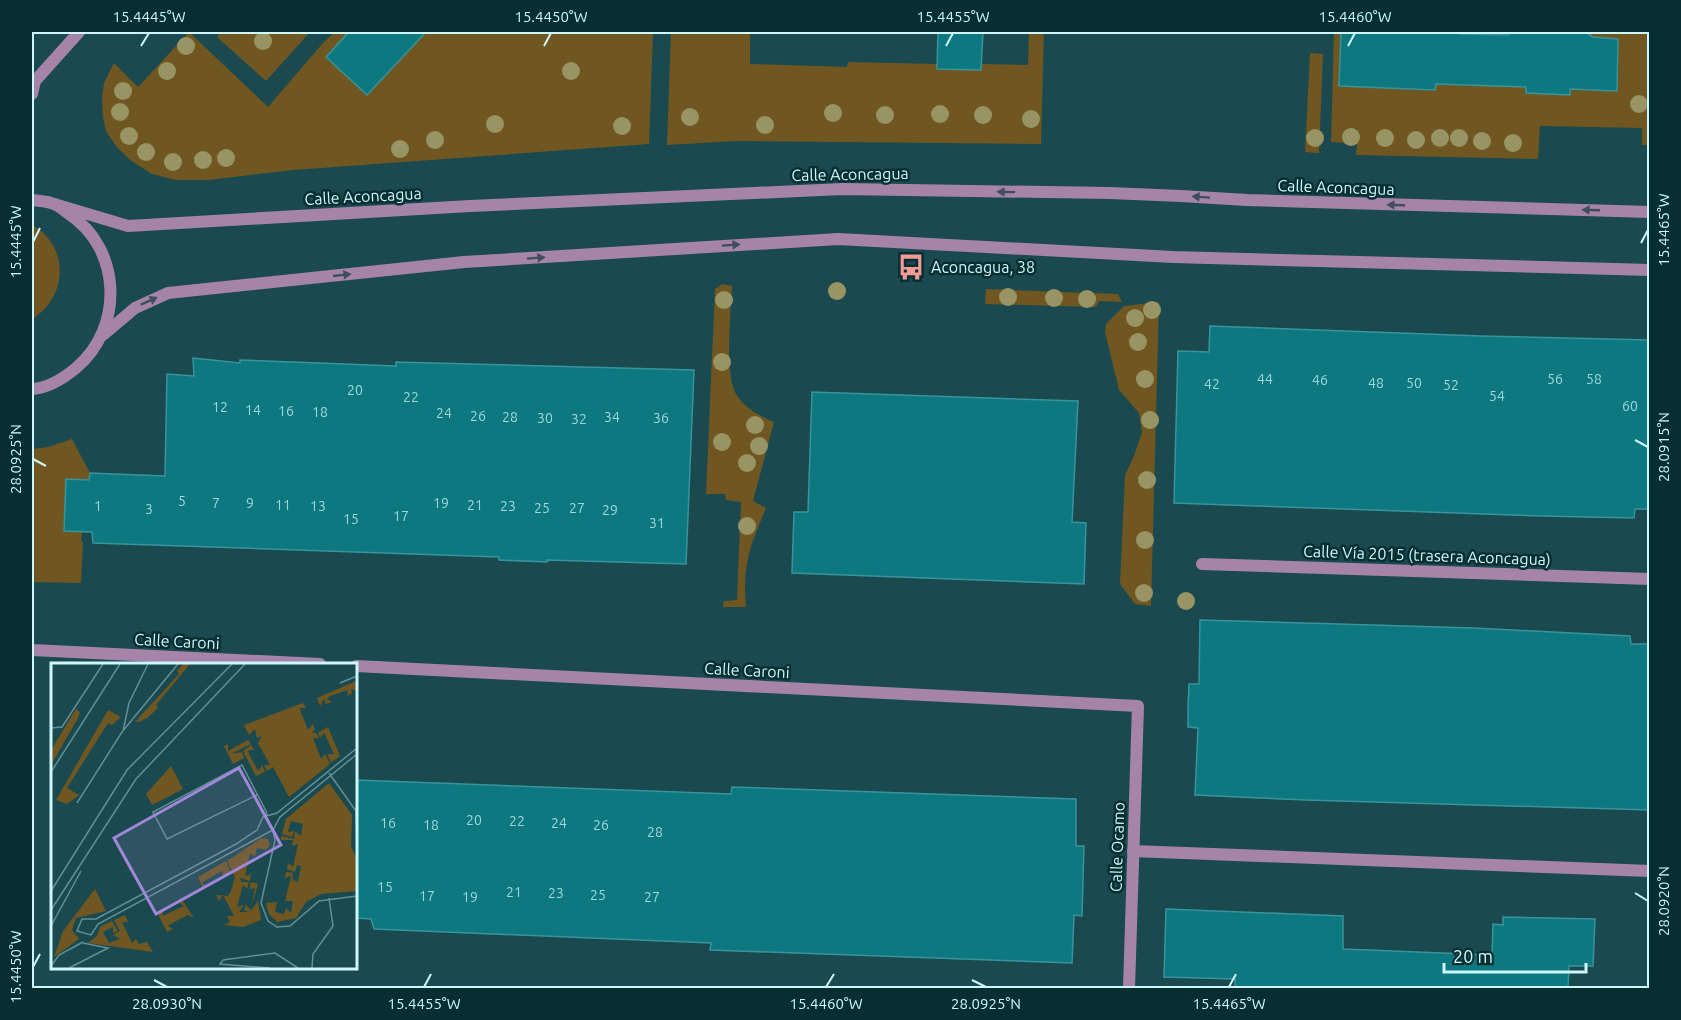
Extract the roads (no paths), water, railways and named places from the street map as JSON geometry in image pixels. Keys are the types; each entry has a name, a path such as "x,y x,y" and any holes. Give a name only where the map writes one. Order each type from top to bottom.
{"street":[{"path":"32,94 35,81 79,32"},
{"name":"Calle Aconcagua","path":"32,200 54,204 128,226 458,207 842,189 1122,194 1259,201 1650,212"},
{"path":"54,204 80,221 99,245 110,275 111,305 103,335"},
{"path":"32,389 64,378 86,360 103,335 135,308 168,292 464,262 838,239 1173,257 1650,270"},
{"name":"Calle Vía 2015 (trasera Aconcagua)","path":"1202,564 1650,579"},
{"name":"Calle Caroni","path":"32,650 299,663"},
{"name":"Calle Caroni","path":"357,666 1138,706"},
{"name":"Calle Ocamo","path":"1129,988 1138,706"},
{"path":"1133,851 1650,871"}],"place":[{"name":"Aconcagua, 38","path":"911,267"}]}
